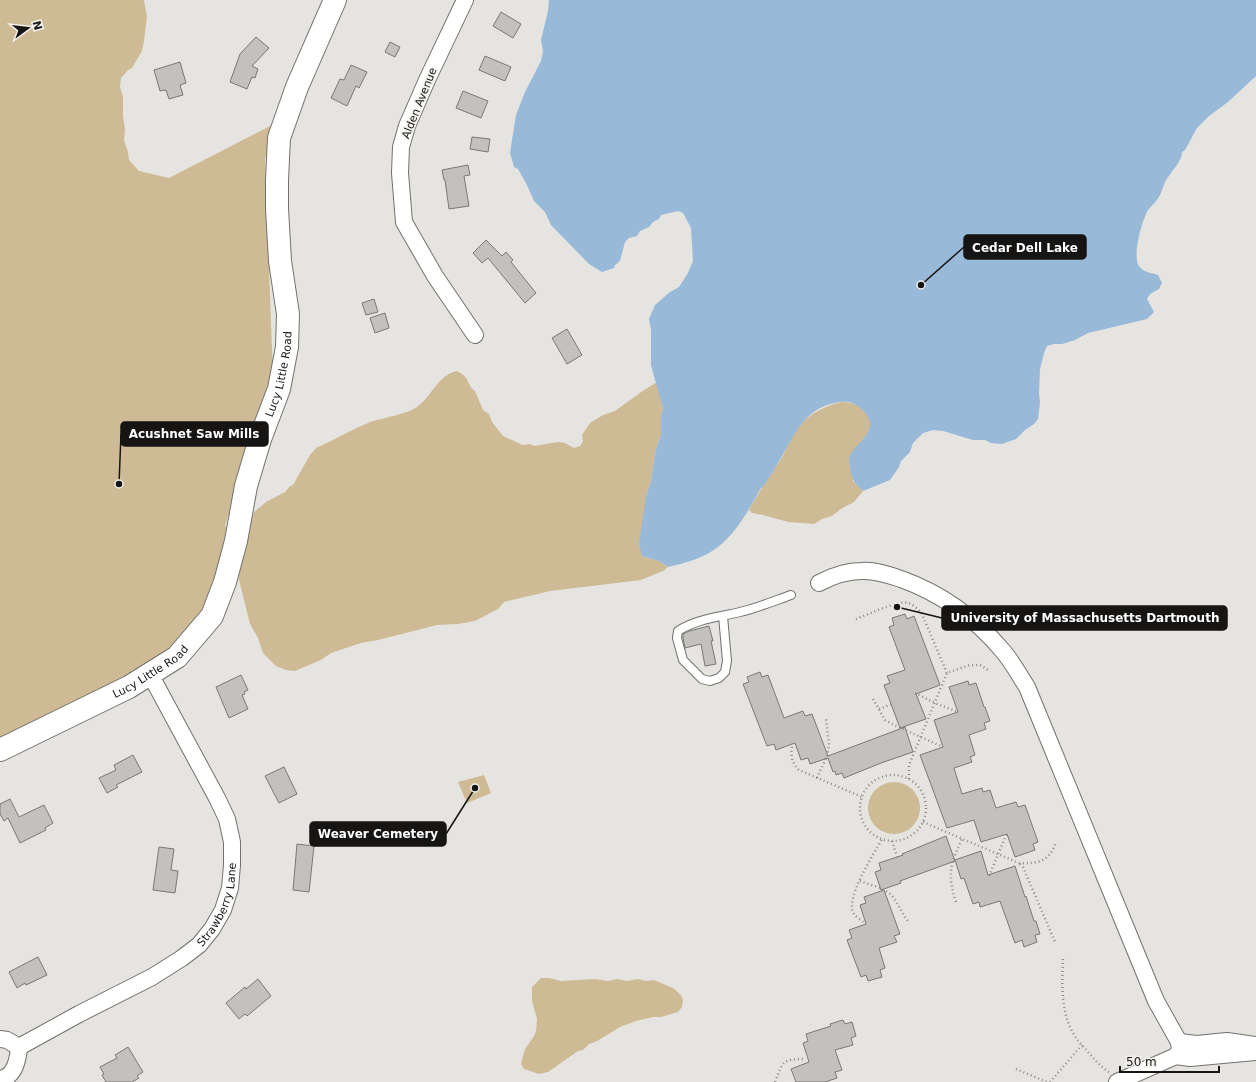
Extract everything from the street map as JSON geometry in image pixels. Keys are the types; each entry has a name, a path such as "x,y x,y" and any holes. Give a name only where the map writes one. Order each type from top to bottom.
{"street":[{"name":"Lucy Little Road","path":"0,750 129,687 177,657 212,616 227,575 236,541 248,480 260,439 279,389 287,347 288,314 280,261 277,209 279,138 297,87 335,0"},
{"name":"Alden Avenue","path":"465,0 407,126 401,147 400,173 401,200 404,222 434,276 475,335"},
{"path":"819,583 844,573 863,570 886,574 908,582 935,594 962,611 1002,650 1027,688 1177,1049 1190,1058 1256,1052"},
{"name":"Strawberry Lane","path":"19,1047 79,1014 152,977 182,958 199,945 212,929 223,910 230,888 232,865 232,842 226,819 214,791 150,674"},
{"path":"0,1039 6,1040 19,1047 18,1059 14,1069 5,1078 0,1079"},
{"path":"1114,1078 1177,1049 1197,1044 1227,1041 1256,1045"}],"lane":[{"path":"723,616 727,661 725,672 719,678 710,681 702,678 683,660 677,638 678,631 687,624 768,604 790,595"}],"path":[{"path":"856,619 900,602 908,603 915,607 921,612 947,673 909,765 909,780"},
{"path":"947,673 970,665 980,665 988,670"},
{"path":"915,694 958,712"},
{"path":"873,699 885,720 894,726 943,747"},
{"path":"879,709 892,704"},
{"path":"817,778 827,756 830,745 826,719"},
{"path":"792,743 791,758 794,765 799,770 862,798"},
{"path":"891,775 900,776 909,780 919,788 924,798 926,806 923,822 913,834 906,838 892,841 882,839 870,831 866,826 861,812 862,798 866,789 873,782 882,777 891,775"},
{"path":"923,822 1019,863 1030,864 1048,857 1056,842"},
{"path":"989,876 1007,833"},
{"path":"863,922 854,914 852,898 882,839"},
{"path":"956,902 951,887 950,874 952,862 962,839"},
{"path":"892,841 897,857"},
{"path":"1019,863 1023,867 1055,942"},
{"path":"860,881 887,892 894,898 908,921"},
{"path":"1063,958 1063,1005 1068,1024 1076,1038 1114,1078"},
{"path":"1050,1082 1082,1045"},
{"path":"775,1082 782,1064 787,1060 805,1059"},
{"path":"1016,1069 1047,1082"}],"shaded area":[{"path":"0,0 144,0 147,17 142,51 132,68 128,70 121,78 120,87 123,97 125,129 124,140 129,160 139,171 169,178 278,122 265,159 273,376 225,526 228,529 219,597 181,650 0,742"},
{"path":"457,371 464,376 475,391 483,410 489,414 492,422 503,436 523,445 530,444 534,446 558,442 565,443 574,448 580,446 583,441 582,435 590,423 603,415 615,411 657,382 663,409 661,415 661,434 655,453 651,481 646,496 642,556 659,561 668,567 663,571 641,580 550,591 504,602 498,609 475,621 458,624 437,625 361,643 331,653 321,660 295,671 286,670 276,666 263,653 258,638 250,624 239,580 240,553 254,512 266,502 285,492 290,486 293,485 310,455 316,448 370,422 401,414 417,407 440,381 450,373"},
{"path":"841,402 858,406 865,412 870,422 867,434 851,455 853,481 863,491 854,502 832,516 822,519 814,524 788,522 752,513 749,510 780,461 796,429 813,414 826,407"},
{"path":"484,775 491,793 467,803 458,782"},
{"path":"889,782 899,782 913,789 920,803 920,813 913,827 899,834 889,834 879,830 872,823 868,813 868,803 872,793 879,786"},
{"path":"541,978 561,981 595,979 608,981 617,979 627,981 638,979 646,981 654,980 673,988 681,995 683,1000 682,1007 678,1012 661,1017 653,1017 636,1021 620,1027 597,1041 589,1044 583,1050 578,1051 548,1072 539,1074 524,1069 521,1064 525,1049 536,1031 537,1019 532,1001 532,987"}],"water":[{"path":"549,0 1256,0 1256,76 1197,128 1185,150 1182,152 1179,162 1166,181 1159,197 1148,210 1141,229 1137,247 1137,261 1143,270 1158,275 1162,283 1159,289 1150,294 1147,299 1154,312 1147,319 1088,333 1075,340 1062,344 1047,346 1040,369 1040,402 1038,419 1034,424 1016,439 1002,444 991,443 985,440 973,440 943,431 933,430 923,433 913,443 910,452 901,461 899,467 890,480 863,491 853,479 849,459 853,451 867,433 870,423 868,416 861,408 850,402 834,403 824,406 808,417 796,432 775,469 761,488 733,533 709,553 689,562 668,567 659,561 642,556 639,544 646,496 651,481 655,453 661,434 661,415 663,409 651,365 651,330 649,319 655,305 670,292 679,287 688,273 693,261 691,228 683,213 678,211 661,215 659,219 653,222 649,227 640,231 637,236 629,238 625,242 620,261 614,268 602,272 589,264 551,225 545,212 534,201 518,169 514,167 510,153 516,115 525,92 541,61 543,51 541,40"}],"building":[{"path":"501,12 521,24 513,38 493,26"},
{"path":"256,37 269,48 252,66 258,69 255,78 252,77 247,89 230,82 240,54"},
{"path":"390,42 400,47 395,57 385,52"},
{"path":"485,56 511,67 505,81 479,70"},
{"path":"180,62 186,83 180,85 183,95 169,99 166,90 160,91 154,70"},
{"path":"351,65 367,72 359,88 356,86 347,106 331,98 340,79 344,80"},
{"path":"463,91 488,101 481,118 456,108"},
{"path":"472,137 490,139 488,152 470,149"},
{"path":"468,165 470,175 464,176 469,206 449,209 442,170"},
{"path":"486,240 502,256 506,252 513,260 511,262 536,293 525,303 488,258 482,263 473,253"},
{"path":"374,299 378,312 366,315 362,303"},
{"path":"385,313 389,328 375,333 370,318"},
{"path":"567,329 582,355 567,364 552,338"},
{"path":"905,614 907,619 914,616 940,685 916,694 926,719 900,728 884,685 890,683 887,676 905,670 889,627 894,625 892,618"},
{"path":"709,626 713,641 711,641 716,664 705,666 701,644 685,648 683,634"},
{"path":"760,672 762,677 768,675 784,718 803,711 805,716 812,714 828,756 905,727 913,752 844,778 842,773 836,775 835,771 833,772 828,758 810,764 808,758 801,760 795,743 776,750 774,744 767,746 743,684 749,682 747,677"},
{"path":"241,675 248,690 242,695 248,709 229,718 216,687"},
{"path":"968,681 969,685 976,683 990,721 984,723 986,729 969,735 975,755 970,757 972,762 954,768 962,794 982,788 983,792 990,790 996,808 1016,802 1018,807 1025,805 1038,842 1033,844 1035,850 1015,857 1007,834 981,842 974,820 947,828 920,755 943,747 934,720 958,712 949,687"},
{"path":"133,755 142,772 116,785 118,787 107,793 99,778 116,770 114,765"},
{"path":"284,767 297,794 279,803 265,776"},
{"path":"10,799 19,817 44,805 53,823 45,828 46,830 20,843 8,818 4,821 0,814 0,804"},
{"path":"946,836 955,861 900,881 901,883 881,890 875,872 881,870 879,863 903,855 902,854"},
{"path":"297,844 314,846 309,892 293,890"},
{"path":"159,847 174,849 171,870 178,871 175,893 153,890"},
{"path":"981,851 988,875 1015,866 1025,897 1026,896 1040,934 1035,935 1037,942 1024,947 1022,940 1015,943 1000,901 980,907 979,902 973,904 964,878 961,879 955,860"},
{"path":"884,890 900,934 894,936 897,942 879,948 885,968 880,970 882,977 868,981 866,975 861,977 847,940 852,938 849,930 866,924 860,905 866,903 864,897"},
{"path":"38,957 47,975 26,985 25,983 17,988 9,972"},
{"path":"258,979 271,996 247,1016 245,1014 239,1019 226,1003 245,987 246,989"},
{"path":"843,1020 845,1024 852,1022 856,1036 851,1038 853,1045 835,1050 842,1070 835,1072 837,1078 825,1082 796,1082 791,1069 809,1062 803,1043 808,1041 806,1034 831,1026 830,1024"},
{"path":"128,1047 143,1072 137,1076 139,1078 132,1082 106,1082 100,1067 117,1058 115,1055"}],"place":[{"name":"Cedar Dell Lake","path":"921,285"},
{"name":"Acushnet Saw Mills","path":"119,484"},
{"name":"University of Massachusetts Dartmouth","path":"897,607"},
{"name":"Weaver Cemetery","path":"475,788"}]}
